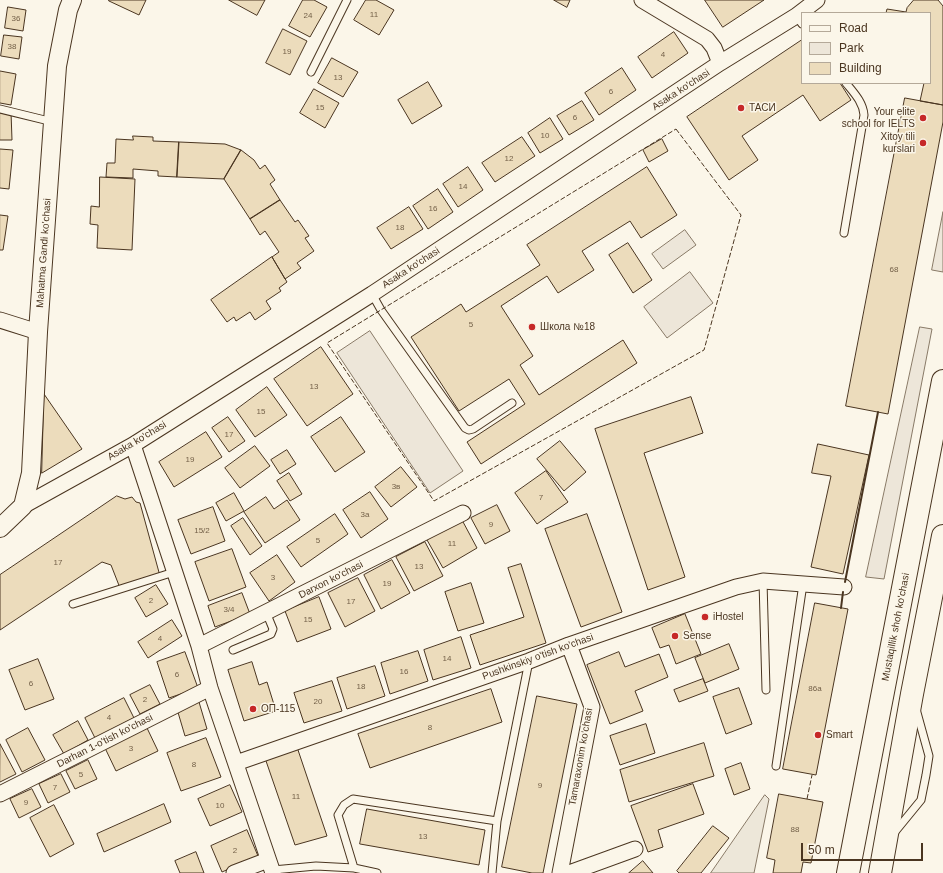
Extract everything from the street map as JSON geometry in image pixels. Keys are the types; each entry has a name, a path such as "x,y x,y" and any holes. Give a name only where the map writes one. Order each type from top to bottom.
{"main road":[{"name":"Mustaqillik shoh ko'chasi","path":"848,873 943,381"},
{"path":"880,873 912,694 943,536"}],"street":[{"name":"Mahatma Gandi ko'chasi","path":"23,506 31,473 38,332 57,66 68,10 72,0"},
{"path":"642,0 706,39 714,48 720,64"},
{"name":"Asaka ko'chasi","path":"806,12 817,0"},
{"name":"Asaka ko'chasi","path":"0,528 23,506 132,445 372,294 720,64 799,20"},
{"path":"0,320 38,332"},
{"path":"132,445 199,646 210,688 271,868 234,873"},
{"name":"Darxon ko'chasi","path":"199,646 463,513"},
{"name":"Pushkinskiy o'tish ko'chasi","path":"236,763 736,587 763,581 844,587"},
{"name":"Tamaraxonim ko'chasi","path":"560,873 592,707 569,645"},
{"name":"Darhan 1-o'tish ko'chasi","path":"0,794 210,688"},
{"path":"568,873 635,849"}],"lane":[{"path":"311,72 347,0"},
{"path":"844,233 864,115 864,108 847,84"},
{"path":"0,109 53,122"},
{"path":"372,294 381,310 465,428 473,429 512,404"},
{"path":"73,604 174,572"},
{"path":"763,581 766,690"},
{"path":"776,766 803,584"},
{"path":"233,650 271,634 273,629 266,612"},
{"path":"492,873 497,821 529,661"},
{"path":"354,868 338,815 344,805 353,799 497,821"},
{"path":"271,868 316,866 354,868 373,873"}],"green space":[{"path":"943,212 943,272 932,270"},
{"path":"685,230 696,245 663,269 652,254"},
{"path":"690,272 713,303 667,338 644,307"},
{"path":"920,327 932,329 884,579 866,577"},
{"path":"370,331 463,471 430,493 337,353"}],"shaded area":[{"path":"765,795 769,799 754,873 711,873"}],"building":[{"path":"109,0 146,0 139,15"},
{"path":"229,0 265,0 257,15"},
{"path":"303,0 314,0 327,7 310,37 289,26"},
{"path":"366,0 376,0 394,10 379,35 354,20"},
{"path":"554,0 570,0 567,7"},
{"path":"705,0 764,0 723,27"},
{"path":"914,0 938,0 943,6 943,105 920,101 924,84 931,84 931,12 906,12 907,8"},
{"path":"8,7 26,10 23,31 5,28"},
{"path":"887,9 906,12 886,12"},
{"path":"283,29 307,41 290,75 266,63"},
{"path":"674,32 688,53 652,78 638,57"},
{"path":"4,35 22,37 19,59 1,56"},
{"name":"ТАСИ","path":"801,41 801,84 841,84 851,100 820,121 803,95 742,136 758,160 729,180 687,117"},
{"path":"332,58 358,72 343,97 318,83"},
{"path":"622,68 636,90 599,115 585,93"},
{"path":"0,71 16,74 11,105 0,103"},
{"path":"428,82 442,106 412,124 398,100"},
{"path":"314,89 339,103 325,128 300,113"},
{"path":"905,98 943,105 943,122 888,414 846,406"},
{"path":"582,101 594,120 569,135 557,116"},
{"path":"0,111 11,112 12,140 0,140"},
{"path":"550,118 563,139 540,153 528,133"},
{"path":"133,136 153,137 153,141 179,142 177,177 158,176 158,171 133,169 133,178 106,177 107,163 115,163 116,139 133,140"},
{"path":"522,137 535,156 495,182 482,163"},
{"path":"662,139 668,151 649,162 643,150"},
{"path":"179,142 225,144 241,150 224,179 177,177"},
{"path":"0,149 13,150 9,189 0,188"},
{"path":"241,150 254,160 260,169 265,165 275,180 270,184 280,200 250,219 224,179"},
{"path":"468,167 483,190 458,207 443,184"},
{"path":"647,167 677,215 641,238 630,221 582,251 594,270 558,293 547,276 501,306 533,356 520,365 539,395 623,340 637,363 481,464 467,442 525,404 509,379 459,411 411,337 461,304 466,312 540,265 527,245"},
{"path":"100,177 135,179 132,250 97,248 98,225 90,224 91,206 99,207"},
{"path":"438,189 453,212 428,229 413,206"},
{"path":"280,200 295,222 298,220 309,236 305,238 314,251 297,263 301,268 285,279 272,257 279,252 265,231 260,235 250,219"},
{"path":"409,207 423,229 391,249 377,228"},
{"path":"0,215 8,216 3,250 0,250"},
{"path":"628,243 652,280 633,293 609,255"},
{"path":"272,257 287,282 279,288 281,291 266,301 271,309 255,320 250,312 236,321 234,317 227,322 211,300"},
{"path":"321,347 353,394 307,426 274,379"},
{"path":"267,387 287,415 255,437 236,410"},
{"path":"44,394 82,449 42,473"},
{"path":"691,397 703,433 644,453 685,577 648,590 595,429"},
{"path":"228,417 245,441 229,452 212,428"},
{"path":"341,417 365,452 335,472 311,437"},
{"path":"206,432 222,457 174,487 159,462"},
{"path":"560,441 586,472 564,491 537,459"},
{"path":"818,444 869,455 843,574 811,567 831,476 812,473"},
{"path":"255,446 270,466 240,488 225,468"},
{"path":"287,450 296,464 280,474 271,460"},
{"path":"401,467 417,487 391,507 375,487"},
{"path":"546,471 568,502 537,524 515,493"},
{"path":"289,473 302,494 290,501 277,481"},
{"path":"370,492 388,519 361,538 343,510"},
{"path":"234,493 244,511 226,521 216,503"},
{"path":"117,496 125,499 132,497 136,502 140,503 160,576 120,588 111,565 102,562 0,630 0,575"},
{"path":"266,497 274,509 287,500 300,520 265,543 244,512"},
{"path":"497,505 510,531 485,544 471,518"},
{"path":"213,507 225,541 191,554 178,520"},
{"path":"335,514 348,534 301,567 287,547"},
{"path":"587,514 622,612 581,627 545,529"},
{"path":"243,518 262,546 250,555 231,526"},
{"path":"462,520 477,548 443,568 427,540"},
{"path":"425,542 443,576 414,591 396,557"},
{"path":"232,549 246,587 209,601 195,562"},
{"path":"277,555 295,582 269,601 250,573"},
{"path":"392,560 410,593 381,609 364,575"},
{"path":"521,564 546,643 480,665 470,635 524,617 508,568"},
{"path":"358,578 375,611 345,627 328,593"},
{"path":"471,583 484,623 458,631 445,592"},
{"path":"156,585 168,604 146,617 135,598"},
{"path":"242,593 250,614 215,627 208,606"},
{"path":"319,597 331,629 297,642 285,611"},
{"path":"815,603 848,609 816,775 783,769"},
{"name":"Sense","path":"685,614 701,654 676,664 669,645 660,648 652,628"},
{"path":"172,620 182,636 148,658 138,642"},
{"path":"461,637 471,668 433,680 424,650"},
{"path":"729,644 739,669 705,683 695,658"},
{"path":"418,651 428,681 390,694 381,663"},
{"path":"185,652 198,688 169,698 157,662"},
{"path":"619,652 625,667 659,654 668,677 635,691 643,711 610,724 587,665"},
{"path":"38,659 54,699 25,710 9,670"},
{"path":"252,662 259,685 267,682 276,711 244,721 228,670"},
{"path":"375,666 385,696 347,709 337,678"},
{"path":"703,679 708,691 679,702 674,690"},
{"path":"332,681 342,711 304,723 294,693"},
{"path":"150,685 160,704 140,714 130,695"},
{"path":"739,688 752,724 726,734 713,697"},
{"path":"491,689 502,722 370,768 358,734"},
{"path":"537,696 577,704 543,873 532,873 502,867"},
{"path":"124,698 134,718 95,738 85,718"},
{"path":"199,702 207,729 185,736 177,709"},
{"path":"78,721 88,740 64,754 53,735"},
{"path":"646,724 655,753 620,765 610,736"},
{"path":"28,728 45,760 22,772 6,740"},
{"path":"147,728 158,751 116,771 105,748"},
{"path":"206,738 221,777 181,791 167,753"},
{"path":"704,743 714,776 629,802 620,770"},
{"path":"0,744 16,774 0,782"},
{"path":"297,747 327,836 295,845 265,758"},
{"path":"88,760 97,779 75,789 66,771"},
{"path":"741,763 750,789 734,795 725,769"},
{"path":"61,774 70,792 48,803 39,784"},
{"path":"693,784 704,814 658,830 663,847 648,852 631,806"},
{"path":"230,785 242,812 210,826 198,799"},
{"path":"32,789 41,807 19,818 10,799"},
{"path":"779,794 823,802 811,863 803,862 801,873 773,873 775,860 767,858"},
{"path":"164,804 171,822 104,852 97,834"},
{"path":"54,805 74,844 50,857 30,818"},
{"path":"367,809 485,830 479,865 360,844"},
{"path":"713,826 729,838 701,873 679,873 677,871"},
{"path":"247,830 258,856 222,872 211,846"},
{"path":"196,852 204,873 180,873 175,861"},
{"path":"643,861 653,873 629,873"}],"fence":[{"path":"676,129 741,215 704,350 434,501 327,343 676,129"},
{"path":"807,799 812,775"}],"wall":[{"path":"845,582 878,412"},
{"path":"841,608 843,592"}],"place":[{"name":"ТАСИ","path":"741,108"},
{"name":"Your elite school for IELTS","path":"923,118"},
{"name":"Xitoy tili kurslari","path":"923,143"},
{"name":"Школа №18","path":"532,327"},
{"name":"iHostel","path":"705,617"},
{"name":"Sense","path":"675,636"},
{"name":"ОП-115","path":"253,709"},
{"name":"Smart","path":"818,735"}]}
